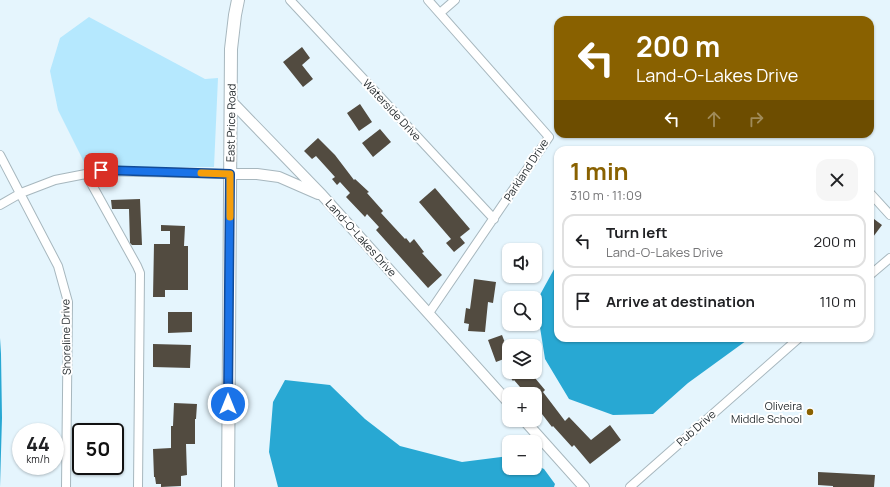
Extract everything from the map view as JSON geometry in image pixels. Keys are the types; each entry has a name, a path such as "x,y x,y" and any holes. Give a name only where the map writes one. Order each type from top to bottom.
{"main road":[{"name":"East Price Road","path":"228,487 231,49 238,0"}],"street":[{"name":"Waterside Drive","path":"290,0 494,219"},
{"name":"Parkland Drive","path":"428,0 549,136 429,313"},
{"path":"440,13 455,0"},
{"path":"231,100 322,196"},
{"name":"Shoreline Drive","path":"0,155 58,266 68,302 66,487"},
{"name":"Land-O-Lakes Drive","path":"0,205 21,193 55,180 101,170 257,174 279,177 322,196 502,395"},
{"path":"86,174 140,273 138,487"},
{"path":"874,197 890,215"},
{"path":"874,272 890,258"},
{"name":"Pub Drive","path":"630,487 794,342"},
{"path":"530,427 584,487"}],"shaded area":[{"path":"89,17 205,79 218,78 214,167 87,168 58,110 50,71 60,38"}],"water":[{"path":"554,269 554,342 744,342 688,383 653,414 613,415 569,399 545,359 541,331 542,331 542,291"},
{"path":"0,338 2,418 0,487"},
{"path":"285,380 330,385 365,419 400,446 462,462 502,457 502,475 542,475 542,468 555,484 554,487 278,487 269,452 273,402"}],"building":[{"path":"302,47 310,58 302,65 313,79 303,87 283,62"},
{"path":"360,104 372,122 359,131 347,113"},
{"path":"380,129 391,142 373,157 362,143"},
{"path":"318,138 335,155 354,180 355,179 369,192 367,193 383,211 381,213 410,243 414,239 424,252 422,253 442,275 428,288 376,230 379,227 367,214 365,217 346,197 350,193 340,182 337,185 332,179 335,177 316,156 312,159 304,151"},
{"path":"435,188 470,229 460,237 465,243 454,252 446,243 451,239 419,202"},
{"path":"140,199 142,245 132,245 130,243 129,209 112,209 111,200"},
{"path":"874,219 882,225 874,236"},
{"path":"161,225 185,226 184,246 188,246 188,290 165,290 165,297 153,297 154,244 170,244 170,231 161,231"},
{"path":"474,279 496,282 493,303 488,302 485,332 468,331 469,324 464,323 466,308 470,309"},
{"path":"168,312 192,312 192,332 168,333"},
{"path":"502,335 504,339 502,339 502,360 496,362 488,340"},
{"path":"153,344 191,345 190,368 153,367"},
{"path":"511,379 536,379 545,390 543,392 565,421 569,417 591,440 610,425 621,440 590,464 574,445 572,447 553,426 552,427 542,414 542,387 520,387 514,380 513,381"},
{"path":"174,403 197,404 195,419 195,444 186,444 187,475 181,476 181,486 161,487 161,484 156,484 154,477 153,449 171,448 171,426 173,426"},
{"path":"818,472 875,475 874,487 833,487 818,485"}],"slow traffic":[{"path":"201,173 230,174 230,217"}],"place":[{"name":"Oliveira Middle School","path":"810,412"}],"route":[{"path":"101,170 230,174 228,404"}]}
